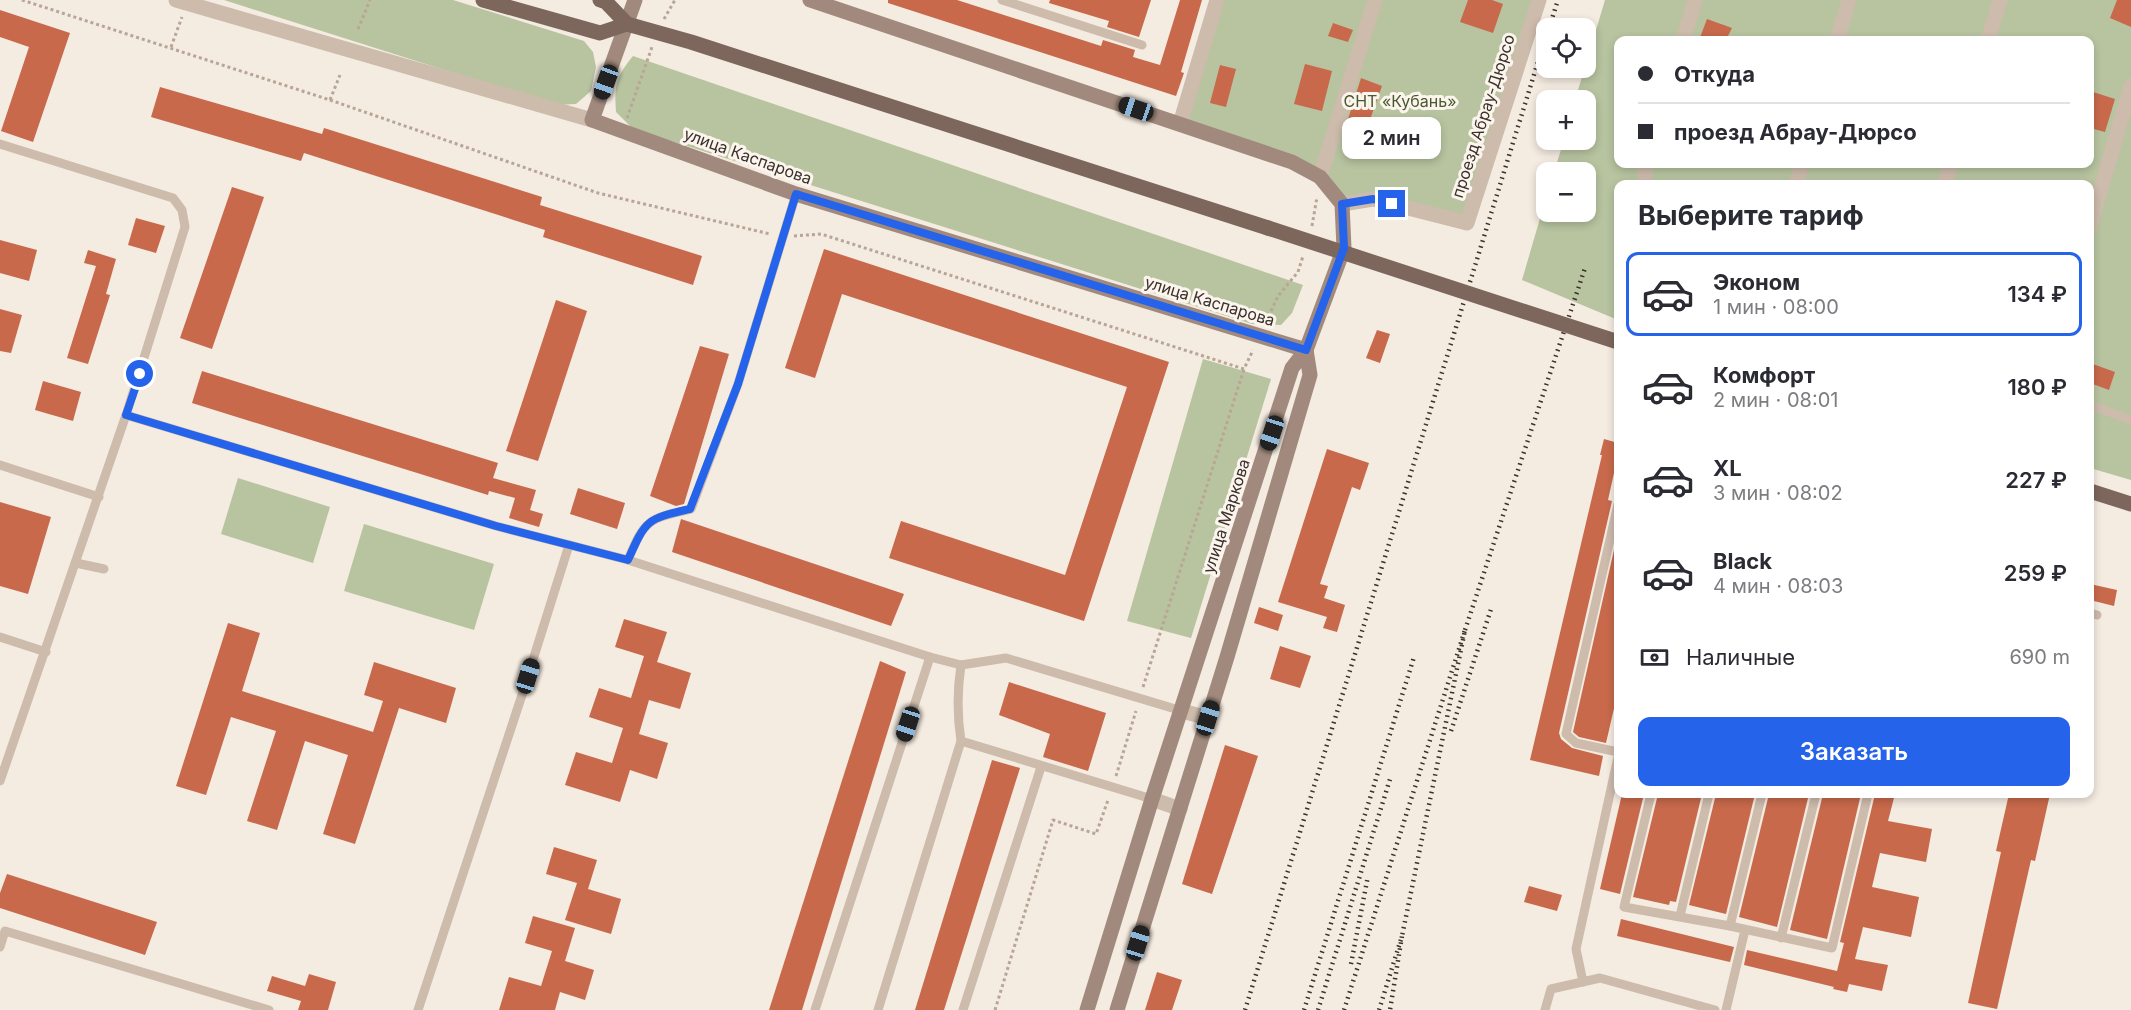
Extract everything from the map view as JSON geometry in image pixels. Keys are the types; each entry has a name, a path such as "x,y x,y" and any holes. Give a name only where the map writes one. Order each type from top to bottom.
{"main road":[{"path":"483,0 600,33 627,24"},
{"path":"600,0 606,2 627,24 1614,341"},
{"path":"592,120 634,0"},
{"path":"810,0 1292,162 1320,177 1342,204 1344,248 1306,350 1310,375 1208,718 1117,1010"},
{"name":"улица Каспарова","path":"592,120 796,194 1306,350"},
{"name":"улица Маркова","path":"1087,1010 1152,799 1292,368 1306,350"},
{"path":"2094,492 2131,504"}],"street":[{"name":"улица Каспарова","path":"176,0 592,120"},
{"path":"1180,124 1217,0"},
{"path":"1320,177 1376,0"},
{"name":"проезд Абрау-Дюрсо","path":"1342,204 1373,199 1467,223 1539,0"},
{"path":"1684,36 1695,0"},
{"path":"1838,36 1849,0"},
{"path":"1989,36 2000,0"},
{"path":"2094,212 2131,86"},
{"path":"1182,711 1208,718"},
{"path":"1152,799 1180,808"}],"lane":[{"path":"1002,0 1142,45"},
{"path":"0,144 173,198 182,210 185,227 99,497 0,781"},
{"path":"628,560 642,531 650,521 690,509 738,384 796,194"},
{"path":"2094,406 2131,420"},
{"path":"126,415 485,523 628,560 930,657 961,665 1006,658 1182,711"},
{"path":"0,465 99,497"},
{"path":"1614,521 1566,734 1576,742 1614,751"},
{"path":"418,1010 518,710 569,545"},
{"path":"76,563 104,569"},
{"path":"0,637 46,652"},
{"path":"815,1010 930,657"},
{"path":"878,1010 961,741 957,715 957,690 961,665"},
{"path":"961,741 1152,799"},
{"path":"963,1010 1041,767"},
{"path":"1583,982 1576,948 1614,776"},
{"path":"1650,798 1624,907 1680,916 1832,948 1867,798"},
{"path":"1680,916 1708,798"},
{"path":"1730,926 1761,798"},
{"path":"1781,938 1815,798"},
{"path":"1726,1010 1745,930"},
{"path":"0,947 5,932 250,1007 269,1010"},
{"path":"1545,1010 1551,989 1600,978 1715,1010"}],"path":[{"path":"22,0 330,100 598,193 783,237 821,234 1244,369"},
{"path":"358,29 370,0"},
{"path":"623,130 657,32 675,0"},
{"path":"171,48 182,15"},
{"path":"330,100 340,75"},
{"path":"1310,234 1320,177"},
{"path":"995,1010 1053,820 1096,834 1113,788 1244,369 1278,296 1298,272 1304,253"}],"green space":[{"path":"224,0 453,0 584,41 593,52 596,67 591,91 576,104 555,105"},
{"name":"СНТ «Кубань»","path":"1217,0 1539,0 1467,223 1373,199 1342,204 1320,177 1180,124"},
{"path":"1605,0 2131,0 2131,480 2094,469 2094,180 1614,180 1614,318 1522,280 1539,222 1596,222 1596,162 1557,162 1561,150 1596,150 1596,90 1578,90 1582,78 1596,78 1596,30"},
{"path":"633,56 1303,285 1292,313 1281,325 1252,324 633,129 616,112 615,95 617,82"},
{"path":"1203,359 1271,379 1191,638 1127,621"},
{"path":"238,478 330,507 313,563 221,534"},
{"path":"364,524 494,564 474,630 344,591"}],"building":[{"path":"888,0 957,0 1101,46 1103,40 1135,50 1133,57 1160,65 1180,0 1202,0 1176,96 888,3"},
{"path":"1050,0 1151,0 1139,37 1107,27 1109,21 1049,3"},
{"path":"1468,0 1492,0 1503,4 1493,33 1460,22"},
{"path":"2117,0 2131,0 2131,27 2110,18"},
{"path":"0,10 70,33 33,142 1,131 29,47 0,37"},
{"path":"1707,19 1732,28 1728,36 1701,36"},
{"path":"1333,23 1353,30 1348,42 1328,36"},
{"path":"1305,64 1332,71 1322,111 1294,104"},
{"path":"1220,65 1236,69 1226,107 1210,103"},
{"path":"1361,78 1382,86 1362,142 1343,135"},
{"path":"160,87 322,134 324,128 542,197 540,205 702,256 693,285 543,237 545,230 304,153 301,161 151,117"},
{"path":"2094,92 2115,99 2105,132 2094,129"},
{"path":"232,187 264,197 212,349 180,338"},
{"path":"136,218 165,226 156,253 128,245"},
{"path":"0,240 37,250 29,281 0,273"},
{"path":"824,249 1169,362 1084,621 889,558 901,521 1065,575 1127,387 842,294 815,378 785,368"},
{"path":"88,250 116,259 106,294 110,295 88,364 67,358 96,266 84,263"},
{"path":"556,300 587,311 538,461 506,451"},
{"path":"0,309 22,315 11,353 0,351"},
{"path":"1377,330 1390,334 1380,363 1366,358"},
{"path":"700,346 729,354 684,504 676,506 650,496"},
{"path":"2094,364 2115,372 2109,390 2094,384"},
{"path":"202,371 498,463 493,478 536,490 530,510 543,514 539,527 509,518 515,498 489,491 488,495 192,403"},
{"path":"43,381 81,392 73,421 35,410"},
{"path":"1604,439 1614,442 1614,473 1608,500 1612,501 1559,733 1561,739 1572,748 1603,756 1599,776 1530,760 1602,455 1600,455"},
{"path":"1327,449 1369,463 1360,490 1352,487 1320,584 1328,586 1324,598 1345,605 1337,632 1323,628 1327,617 1278,602"},
{"path":"578,488 625,503 617,529 570,514"},
{"path":"0,502 51,517 28,594 0,586"},
{"path":"681,519 904,594 891,626 672,552"},
{"path":"1614,550 1614,708 1606,743 1579,737 1573,732"},
{"path":"2094,585 2117,590 2114,606 2094,601"},
{"path":"1259,607 1283,615 1278,631 1254,623"},
{"path":"624,619 667,632 657,662 691,673 680,709 649,700 639,734 668,743 657,779 630,770 620,802 565,785 576,752 612,763 623,728 589,717 599,688 631,698 644,656 615,647"},
{"path":"228,623 260,633 242,691 373,732 383,701 364,695 374,662 456,688 446,723 399,708 355,844 323,834 348,755 305,741 277,830 247,821 276,731 231,717 206,795 176,786"},
{"path":"1280,646 1311,656 1300,688 1270,679"},
{"path":"880,661 906,672 802,1010 769,1010"},
{"path":"1009,682 1106,713 1088,771 1043,757 1050,734 999,715"},
{"path":"1225,745 1258,756 1212,894 1182,884"},
{"path":"992,760 1020,768 944,1010 915,1010"},
{"path":"1621,798 1643,798 1620,894 1600,889"},
{"path":"1657,798 1701,798 1676,902 1670,901 1669,905 1633,897"},
{"path":"1715,798 1754,798 1726,914 1689,905"},
{"path":"1768,798 1808,798 1777,927 1739,917"},
{"path":"1822,798 1860,798 1827,939 1790,930"},
{"path":"1874,798 1894,798 1888,821 1932,829 1926,862 1880,853 1872,887 1919,897 1911,937 1863,927 1855,959 1888,965 1882,991 1849,984 1847,992 1744,965 1747,950 1837,971 1844,943 1840,942"},
{"path":"2008,798 2049,798 2035,861 2031,860 1997,1009 1968,1003 2001,852 1996,851"},
{"path":"554,847 597,860 588,889 621,899 611,934 565,920 577,883 546,874"},
{"path":"7,874 157,922 145,955 0,908 0,893"},
{"path":"1529,886 1562,895 1557,911 1524,902"},
{"path":"533,916 575,928 565,961 594,970 585,1000 560,992 555,1010 499,1010 509,977 541,986 552,951 525,943"},
{"path":"1621,919 1734,947 1730,962 1617,936"},
{"path":"1157,972 1182,980 1172,1010 1145,1010"},
{"path":"309,974 336,982 328,1010 298,1010 301,1001 267,991 272,976 305,986"}],"railway":[{"path":"1552,18 1558,0"},
{"path":"1245,1010 1536,68"},
{"path":"1465,630 1585,268"},
{"path":"1451,731 1492,606"},
{"path":"1344,1010 1465,630 1402,936"},
{"path":"1304,1010 1414,657"},
{"path":"1318,1010 1391,776"},
{"path":"1351,964 1368,876"},
{"path":"1379,1010 1402,936 1390,1010"}],"route":[{"path":"140,374 126,415 496,526 628,560 634,545 650,521 690,509 738,384 796,194 1306,350 1344,248 1342,204 1373,199 1392,204"}]}
